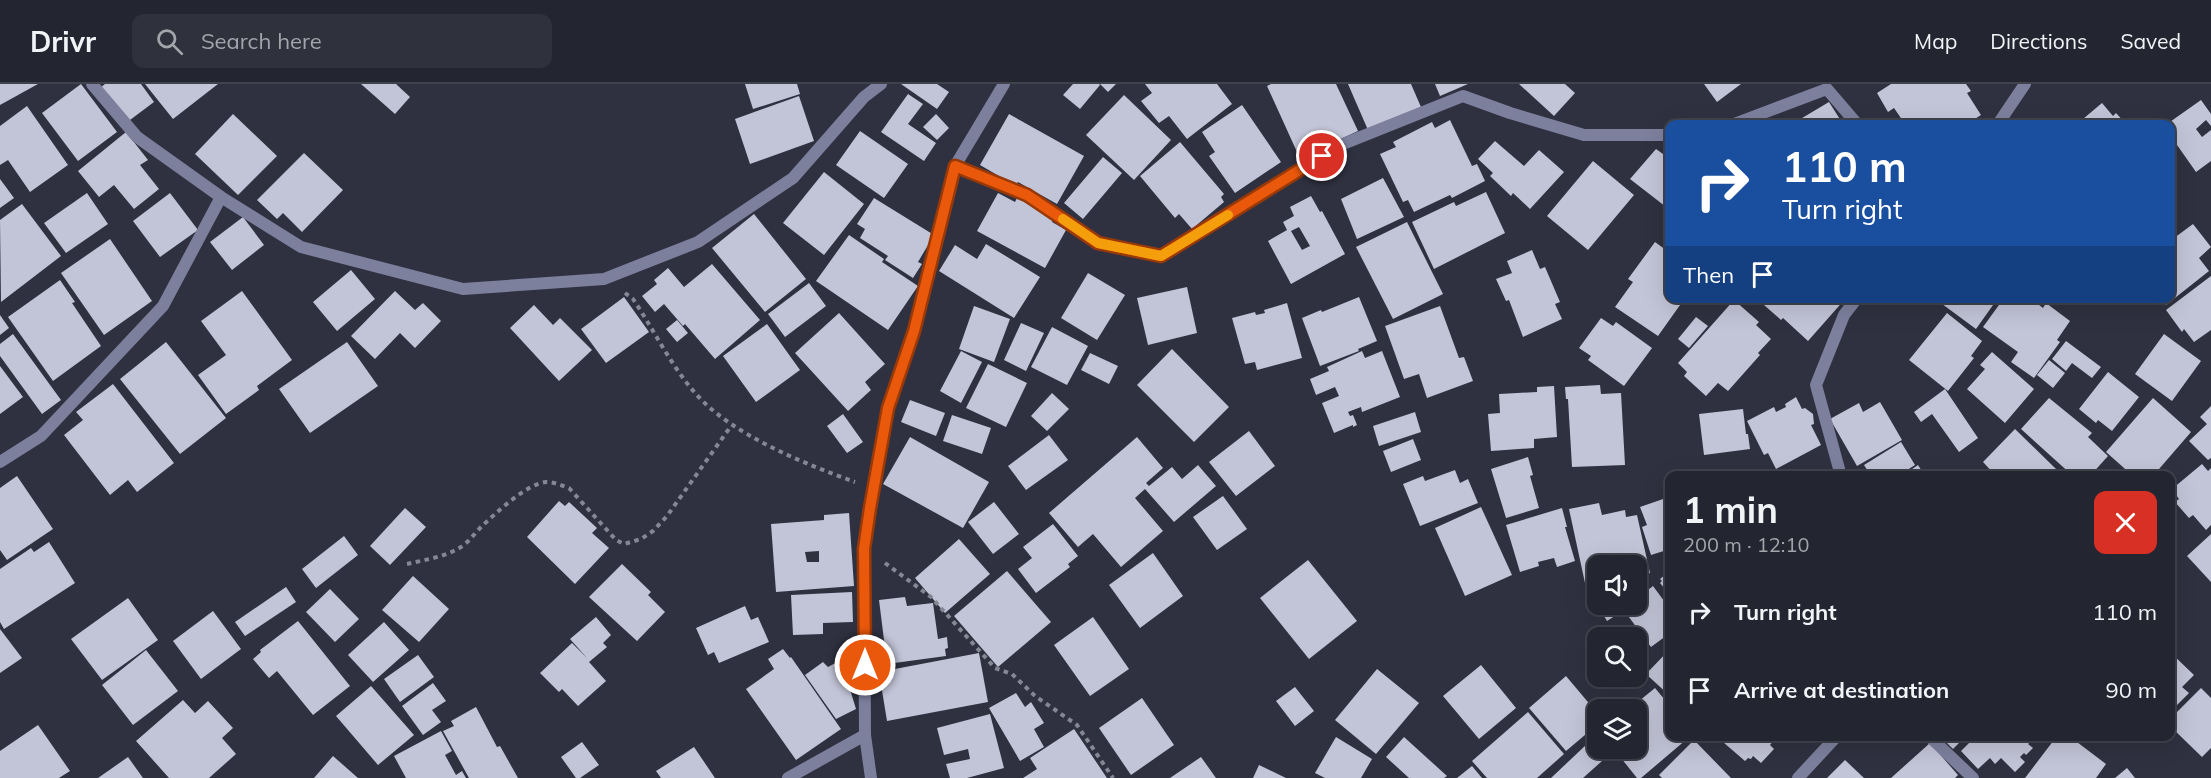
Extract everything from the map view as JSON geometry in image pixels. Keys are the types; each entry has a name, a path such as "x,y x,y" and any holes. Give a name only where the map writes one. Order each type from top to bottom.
{"street":[{"path":"92,84 137,137 221,197 301,247 463,289 604,279 698,242 793,178 864,97 880,84"},
{"path":"871,778 865,735 864,549 888,408 914,331 955,166 1004,84"},
{"path":"2001,120 2025,84"},
{"path":"1745,120 1827,89 1854,120"},
{"path":"955,166 1027,195 1098,243 1161,256 1342,144 1463,96 1584,135 1665,135"},
{"path":"0,462 42,436 163,306 221,197"},
{"path":"1840,471 1816,385 1844,315 1853,303"},
{"path":"788,778 865,735"},
{"path":"1798,778 1832,741"},
{"path":"1934,741 1972,778"}],"path":[{"path":"604,279 633,299 672,362 696,395 731,426 816,468 875,489"},
{"path":"407,564 441,556 461,547 517,496 534,485 547,482 569,488 616,540 624,544 641,539 653,531 667,516 731,426"},
{"path":"864,549 931,597 995,668 1012,674 1035,696 1077,725 1113,778"}],"building":[{"path":"0,84 38,84 0,105"},
{"path":"81,84 117,132 78,161 42,113"},
{"path":"105,84 141,84 154,102 126,123 100,88"},
{"path":"145,84 218,84 173,119"},
{"path":"361,84 396,84 410,97 395,114"},
{"path":"745,84 797,84 800,94 753,109"},
{"path":"901,84 937,84 949,92 937,109"},
{"path":"1073,84 1100,85 1080,109 1063,95"},
{"path":"1100,84 1116,84 1108,92"},
{"path":"1145,84 1217,84 1232,104 1187,139 1169,116 1159,123 1141,101 1152,93"},
{"path":"1271,84 1336,84 1358,131 1332,143 1329,137 1297,152 1267,86"},
{"path":"1348,84 1411,84 1421,107 1368,130"},
{"path":"1435,84 1468,84 1440,96"},
{"path":"1519,84 1565,84 1575,93 1554,116"},
{"path":"1704,84 1741,84 1717,102"},
{"path":"1891,84 1966,84 1971,91 1967,93 1981,115 1973,120 1902,120 1894,108 1888,112 1877,93"},
{"path":"908,94 923,104 908,124 936,143 924,161 881,132"},
{"path":"1124,95 1171,140 1134,180 1086,135"},
{"path":"799,96 814,141 750,164 735,119"},
{"path":"2201,100 2211,114 2211,126 2206,120 2196,129 2202,137 2211,130 2211,161 2196,172 2175,142 2175,120 2173,120"},
{"path":"1829,102 1840,120 1799,120"},
{"path":"2102,103 2113,116 2116,113 2122,120 2082,120"},
{"path":"1242,105 1281,162 1235,193 1209,156 1215,152 1202,132"},
{"path":"27,106 68,165 30,192 8,160 0,165 0,126"},
{"path":"233,114 277,156 238,195 195,154"},
{"path":"936,114 949,128 937,140 923,127"},
{"path":"1009,114 1084,156 1057,204 1018,182 1016,186 980,165"},
{"path":"1450,120 1472,166 1477,164 1485,181 1452,198 1450,195 1414,212 1408,200 1403,202 1380,154 1396,147 1393,142 1432,122 1435,128"},
{"path":"860,131 908,164 884,198 836,165"},
{"path":"126,132 148,160 140,165 159,189 134,209 114,185 99,197 78,171"},
{"path":"1495,141 1524,166 1539,150 1564,172 1530,209 1513,193 1511,196 1490,176 1493,173 1478,159"},
{"path":"1180,142 1224,194 1221,197 1224,202 1192,229 1179,214 1175,218 1140,176"},
{"path":"1656,149 1665,155 1665,206 1630,179"},
{"path":"304,153 343,190 302,232 283,213 277,219 257,200"},
{"path":"1103,157 1122,173 1083,219 1064,203"},
{"path":"1593,161 1634,195 1588,250 1547,216"},
{"path":"824,172 864,204 824,255 783,223"},
{"path":"1383,178 1404,217 1357,239 1341,199"},
{"path":"0,179 14,198 0,208"},
{"path":"1486,192 1505,233 1434,269 1412,222 1454,202 1456,206"},
{"path":"87,193 108,224 66,253 44,223"},
{"path":"170,193 198,230 160,257 133,221"},
{"path":"998,193 1015,202 1017,198 1054,218 1052,222 1066,230 1045,268 977,231"},
{"path":"1311,196 1320,212 1322,211 1345,254 1291,284 1268,241 1287,230 1283,222 1294,216 1290,207","holes":["1299,227 1310,246 1302,250 1291,231"]},
{"path":"874,198 934,235 918,262 922,264 913,278 885,260 888,256 860,238 865,229 857,224"},
{"path":"22,204 61,256 1,302 0,220"},
{"path":"754,214 806,279 765,312 712,248"},
{"path":"243,217 264,245 232,270 210,242"},
{"path":"1407,222 1443,294 1393,319 1356,247"},
{"path":"2193,224 2211,247 2199,258 2209,271 2175,298 2175,237"},
{"path":"849,235 884,259 882,262 918,286 888,330 816,281"},
{"path":"110,239 152,301 104,335 61,273"},
{"path":"1655,242 1665,249 1665,303 1681,303 1658,336 1615,307 1633,282 1628,279"},
{"path":"986,244 1040,277 1014,318 939,271 955,245 977,259"},
{"path":"1532,250 1540,269 1545,267 1560,302 1555,304 1562,319 1523,337 1509,300 1506,301 1496,279 1512,273 1507,261"},
{"path":"712,264 760,320 715,359 664,304 655,312 642,296 657,284 654,280 668,268 684,287"},
{"path":"351,270 375,299 337,331 313,302"},
{"path":"1088,273 1125,295 1097,340 1061,318"},
{"path":"2211,276 2211,330 2194,342 2184,329 2182,332 2166,310"},
{"path":"60,280 75,302 72,303 101,346 53,381 8,317"},
{"path":"809,283 826,306 785,337 768,314"},
{"path":"1187,287 1197,333 1148,345 1137,298"},
{"path":"242,291 292,360 257,386 259,390 226,414 198,375 226,355 201,321"},
{"path":"395,291 415,310 423,303 441,321 415,348 400,333 375,359 351,336"},
{"path":"624,297 649,332 606,363 581,329"},
{"path":"1359,297 1377,341 1358,349 1359,351 1320,366 1302,318"},
{"path":"1287,303 1302,358 1257,370 1255,362 1245,364 1232,318 1255,312 1256,315 1265,313 1264,310"},
{"path":"1731,303 1737,303 1759,322 1756,325 1771,339 1728,391 1718,383 1706,396 1684,376 1687,372 1678,363"},
{"path":"1762,303 1842,303 1808,341 1783,318 1781,320"},
{"path":"1941,303 1994,303 1976,329"},
{"path":"2000,303 2036,303 2043,308 2046,303 2070,321 2057,340 2060,342 2034,378 2011,362 2018,352 1983,327"},
{"path":"534,305 553,325 560,318 592,350 559,381 510,328"},
{"path":"974,306 1010,319 994,362 959,349"},
{"path":"1440,306 1459,358 1464,357 1473,381 1427,398 1419,374 1404,379 1385,326"},
{"path":"839,313 885,364 865,382 871,390 848,411 795,353"},
{"path":"1947,313 1982,341 1971,356 1974,358 1948,391 1909,360"},
{"path":"0,315 9,328 0,335"},
{"path":"1696,317 1708,326 1689,348 1678,339"},
{"path":"1601,318 1613,326 1616,322 1652,348 1624,386 1588,360 1591,356 1579,348"},
{"path":"677,320 688,333 677,342 666,329"},
{"path":"1021,323 1044,333 1026,371 1004,360"},
{"path":"767,324 800,370 756,402 723,356"},
{"path":"1052,327 1088,346 1067,385 1031,367"},
{"path":"13,334 61,400 42,414 0,356 0,344"},
{"path":"2164,334 2201,361 2172,401 2135,374"},
{"path":"2066,341 2101,367 2092,378 2072,363 2066,371 2052,359"},
{"path":"166,342 226,418 180,454 120,379"},
{"path":"347,342 378,386 310,433 279,389"},
{"path":"1172,349 1229,407 1194,442 1137,385"},
{"path":"961,351 982,362 961,403 940,391"},
{"path":"1362,351 1365,358 1382,351 1400,397 1362,412 1361,407 1348,412 1350,416 1353,415 1357,425 1334,433 1322,403 1339,396 1335,387 1316,395 1310,379 1329,371 1327,367"},
{"path":"1992,352 2034,389 2005,423 1967,389 1985,369 1980,365"},
{"path":"1090,353 1118,366 1109,384 1081,370"},
{"path":"2049,360 2065,373 2053,388 2037,375"},
{"path":"988,364 1027,383 1006,427 966,408"},
{"path":"0,366 23,397 0,414"},
{"path":"2108,372 2139,397 2112,431 2098,420 2096,423 2079,409"},
{"path":"113,384 174,463 137,492 128,480 110,495 64,435 83,420 76,412"},
{"path":"1600,385 1601,394 1621,393 1625,465 1572,467 1568,399 1566,399 1565,387"},
{"path":"1554,386 1557,437 1534,439 1534,448 1491,451 1488,414 1500,413 1499,394 1537,392 1537,387"},
{"path":"1945,389 1978,438 1959,452 1932,414 1921,422 1914,412"},
{"path":"1052,393 1069,409 1047,431 1031,416"},
{"path":"1796,397 1802,409 1805,408 1813,414 1814,424 1811,425 1821,445 1776,469 1768,453 1764,455 1747,421 1774,407 1776,412 1786,407 1785,404"},
{"path":"2049,398 2092,433 2088,437 2108,456 2094,471 2067,471 2021,429"},
{"path":"2153,398 2191,432 2157,471 2127,471 2106,452"},
{"path":"910,400 945,413 936,436 901,422"},
{"path":"1880,402 1902,440 1857,466 1830,419 1859,403 1863,412"},
{"path":"2211,406 2211,458 2208,460 2189,441 2207,424 2200,417"},
{"path":"1743,409 1750,449 1704,455 1699,414"},
{"path":"1415,412 1421,432 1379,446 1373,426"},
{"path":"843,414 863,442 847,453 827,426"},
{"path":"952,415 991,428 982,454 943,441"},
{"path":"2015,429 2056,469 2054,471 1991,471 1983,462"},
{"path":"1249,431 1275,466 1236,496 1209,462"},
{"path":"1049,435 1068,460 1026,490 1008,466"},
{"path":"910,437 989,482 963,528 883,484"},
{"path":"1137,437 1163,468 1146,483 1149,486 1172,467 1182,479 1198,465 1216,486 1174,522 1145,489 1135,498 1163,531 1121,567 1093,534 1078,547 1049,513"},
{"path":"1413,439 1421,460 1391,472 1383,451"},
{"path":"1901,442 1915,465 1906,471 1868,471 1864,465"},
{"path":"1528,457 1533,475 1530,476 1539,508 1506,518 1491,469"},
{"path":"2202,464 2208,471 2211,468 2211,525 2206,530 2193,515 2189,518 2175,502 2179,499 2175,493 2175,486"},
{"path":"1918,465 1922,471 1909,471"},
{"path":"1455,470 1460,483 1468,479 1478,503 1420,526 1403,484 1423,476 1425,481"},
{"path":"17,476 53,529 7,560 0,550 0,488"},
{"path":"1223,496 1247,529 1217,550 1193,517"},
{"path":"1665,498 1665,551 1651,555 1642,527 1647,525 1640,507"},
{"path":"559,501 565,506 569,502 597,528 592,533 609,548 575,584 527,537"},
{"path":"994,502 1019,534 993,554 968,522"},
{"path":"1599,503 1602,515 1625,510 1626,517 1637,515 1646,555 1587,555 1587,583 1585,583 1569,509"},
{"path":"1481,507 1512,575 1465,596 1435,528"},
{"path":"405,508 426,527 390,565 370,546"},
{"path":"1562,508 1575,561 1557,567 1554,558 1538,562 1539,566 1520,572 1506,525"},
{"path":"849,513 854,586 776,592 771,524 824,520 824,515","holes":["819,551 819,562 807,562 805,552"]},
{"path":"1053,524 1078,556 1068,564 1070,567 1036,593 1018,569 1032,558 1023,547"},
{"path":"2211,534 2211,582 2187,556"},
{"path":"344,536 358,555 316,588 302,569"},
{"path":"959,539 990,574 945,613 915,578"},
{"path":"49,542 75,583 4,629 0,622 0,569 31,548 34,552"},
{"path":"1153,553 1183,596 1140,628 1109,585"},
{"path":"1308,560 1357,621 1309,659 1260,598"},
{"path":"622,564 651,592 648,595 665,612 637,641 589,597"},
{"path":"1007,571 1051,622 998,667 954,616"},
{"path":"1665,575 1665,589 1660,583 1662,581 1660,579"},
{"path":"413,576 449,609 419,642 382,610"},
{"path":"1653,586 1665,602 1665,637 1651,647 1647,642 1647,627 1636,627 1627,615 1647,615 1647,591"},
{"path":"286,587 296,602 245,636 235,622"},
{"path":"330,589 359,619 335,642 306,612"},
{"path":"852,592 853,622 823,623 823,634 793,635 791,595"},
{"path":"905,597 907,606 933,603 938,639 947,637 946,656 887,664 879,600"},
{"path":"128,598 158,640 102,680 71,639"},
{"path":"745,606 751,620 758,617 769,642 719,663 714,652 708,655 696,628"},
{"path":"213,611 241,649 201,679 173,641"},
{"path":"1603,615 1616,615 1607,621"},
{"path":"596,617 611,635 603,643 607,647 589,662 606,681 578,706 562,689 559,692 540,673 572,643 587,658 570,639"},
{"path":"1093,617 1129,669 1090,696 1054,645"},
{"path":"298,621 350,686 313,715 277,671 269,678 253,659 261,652 260,650"},
{"path":"384,622 409,650 373,682 348,655"},
{"path":"0,629 22,658 0,673"},
{"path":"783,649 841,729 796,760 746,689 774,669 768,659"},
{"path":"146,650 178,691 133,725 102,685"},
{"path":"979,653 988,702 887,721 879,672"},
{"path":"1665,654 1665,691 1647,673"},
{"path":"418,655 434,677 400,702 384,679"},
{"path":"2175,657 2194,675 2182,687 2189,693 2176,706"},
{"path":"841,660 852,684 849,686 856,709 836,719 805,675 823,662 828,667"},
{"path":"1481,665 1516,708 1479,739 1443,696"},
{"path":"1377,669 1419,703 1376,754 1335,720"},
{"path":"1566,676 1587,701 1587,733 1566,751 1529,708"},
{"path":"433,683 446,701 432,710 441,722 423,735 402,706"},
{"path":"371,686 414,735 378,765 336,716"},
{"path":"1295,687 1314,711 1295,726 1276,701"},
{"path":"1655,688 1665,700 1665,741 1685,741 1641,778 1637,778 1622,759 1647,759 1647,699 1642,699"},
{"path":"2201,688 2211,698 2211,748 2202,757 2175,731 2175,714"},
{"path":"1016,693 1025,707 1031,702 1044,723 1034,729 1044,747 1020,761 989,708"},
{"path":"1142,698 1174,745 1131,775 1099,728"},
{"path":"183,700 195,713 208,701 233,728 222,738 236,754 209,778 169,778 136,741"},
{"path":"476,707 497,747 500,746 518,778 469,778 443,731 454,726 451,721"},
{"path":"1528,712 1564,754 1537,778 1487,778 1472,761"},
{"path":"990,714 1004,768 967,778 950,778 946,764 970,759 968,749 944,755 937,728"},
{"path":"38,725 70,771 59,778 0,778 0,751"},
{"path":"1074,729 1107,778 1023,778 1037,769 1030,758"},
{"path":"441,731 452,751 445,755 456,775 462,771 466,778 406,778 394,756"},
{"path":"1336,737 1372,759 1361,778 1325,778 1315,773"},
{"path":"1404,737 1447,776 1444,778 1409,778 1386,757"},
{"path":"1695,741 1731,778 1662,778 1659,775"},
{"path":"1722,741 1773,741 1770,745 1774,749 1761,763 1753,756 1745,761"},
{"path":"1945,741 1961,741 1953,749"},
{"path":"1971,741 2031,741 2028,744 2033,748 2020,757 2025,762 2015,772 2001,758 1995,764 1990,758 1978,769 1961,751"},
{"path":"2053,741 2076,741 2106,764 2096,778 2025,778"},
{"path":"582,742 599,765 580,778 576,778 561,757"},
{"path":"1930,743 1958,775 1955,778 1891,778"},
{"path":"1587,744 1587,759 1602,761 1583,778 1551,778"},
{"path":"694,747 715,778 661,778 656,771"},
{"path":"333,756 358,778 314,778"},
{"path":"128,757 143,778 98,778"},
{"path":"1201,757 1216,778 1170,778"},
{"path":"1845,760 1864,778 1827,778"},
{"path":"1259,765 1286,778 1253,778"},
{"path":"1472,766 1482,778 1457,778"},
{"path":"2127,768 2135,778 2115,778"}],"slow traffic":[{"path":"1063,219 1098,243 1161,256 1228,215"}],"route":[{"path":"865,665 864,549 888,408 914,331 955,166 1027,195 1098,243 1161,256 1322,156"}]}
